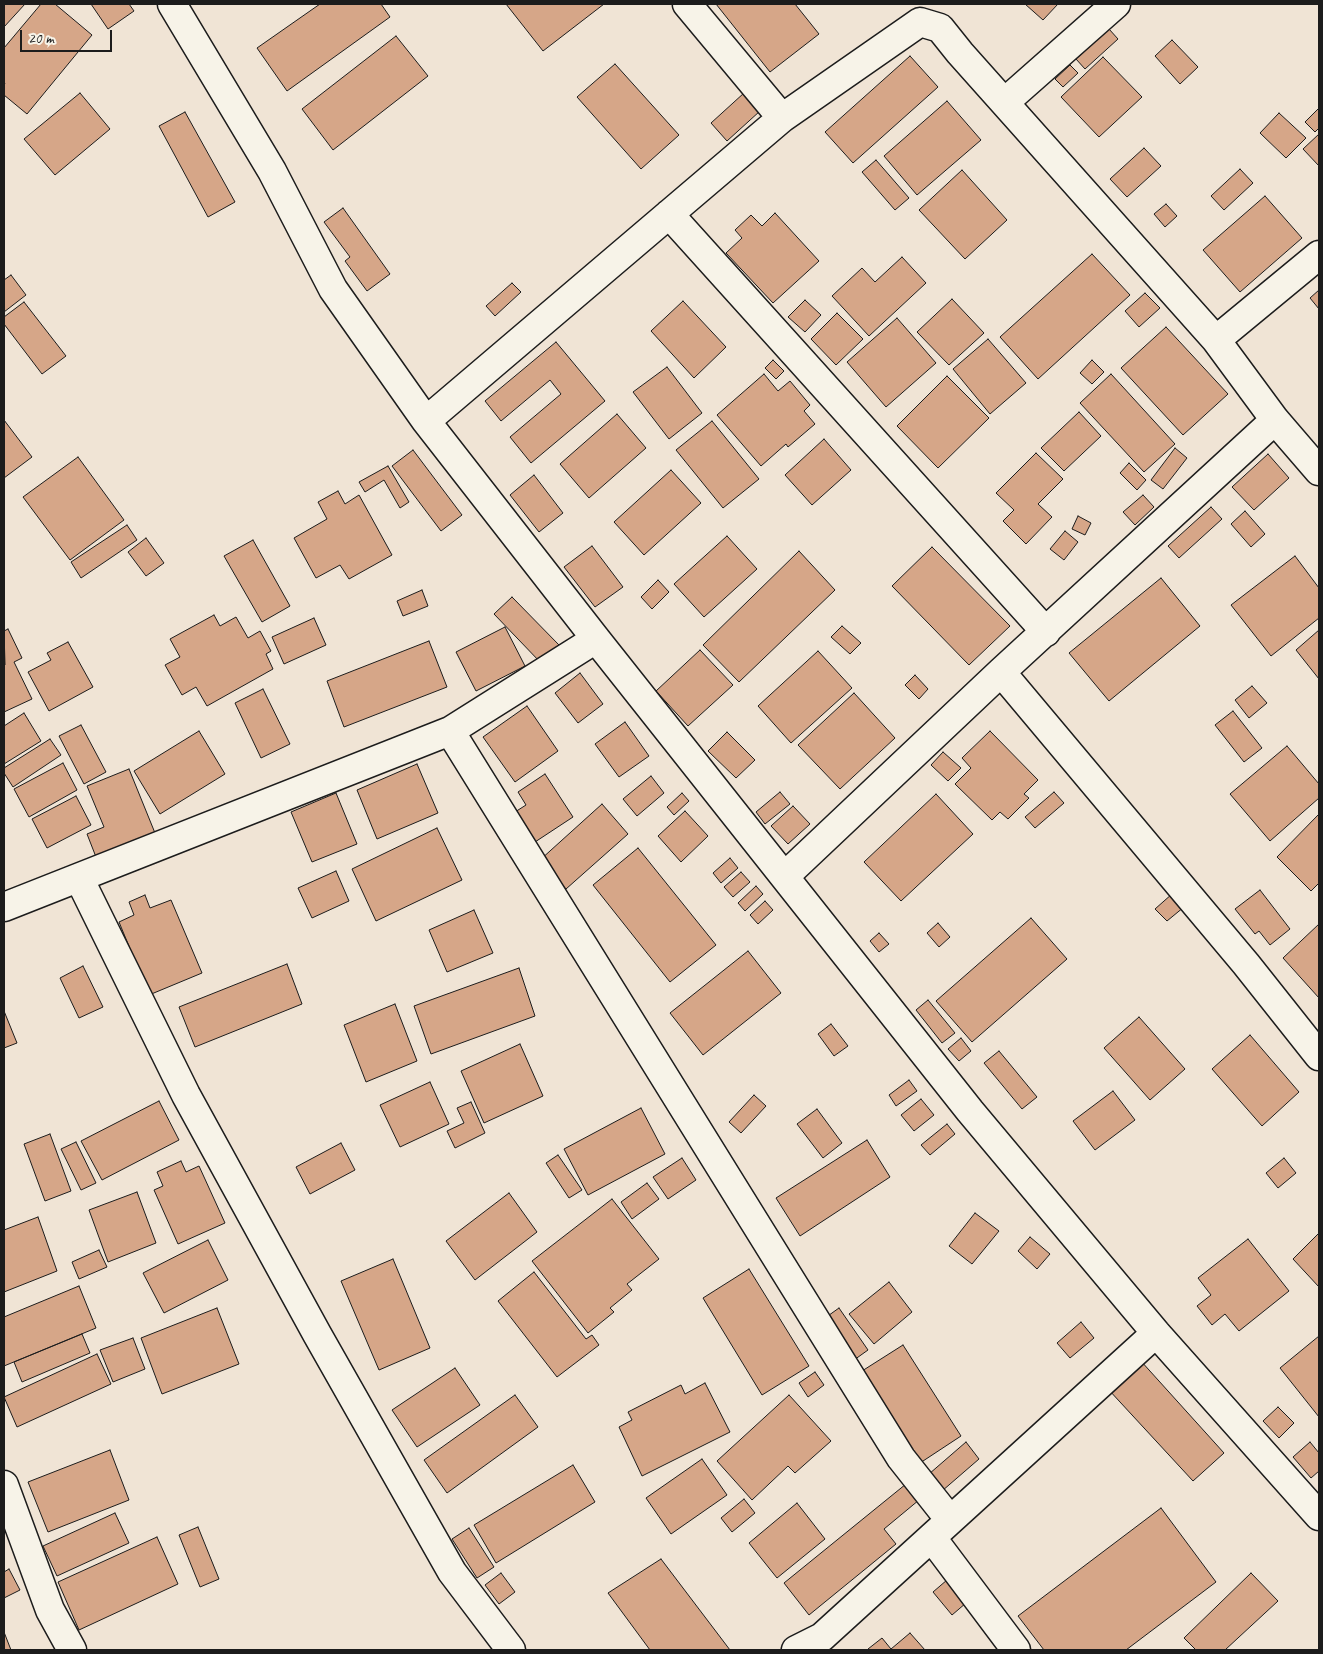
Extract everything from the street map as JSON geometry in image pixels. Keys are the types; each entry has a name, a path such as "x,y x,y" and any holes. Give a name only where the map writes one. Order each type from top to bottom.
{"street":[{"path":"172,4 272,171 333,289 426,421 970,1111 1156,1333 1319,1516"},
{"path":"687,4 782,118"},
{"path":"1005,102 1116,4"},
{"path":"426,421 782,118 920,22 940,28 960,53 1216,340 1275,420 1319,471"},
{"path":"669,214 1046,632"},
{"path":"1216,340 1319,255"},
{"path":"785,876 1001,672 1275,420"},
{"path":"4,907 450,731 596,639"},
{"path":"1001,672 1246,964 1319,1056"},
{"path":"450,731 901,1458 941,1529 1016,1650"},
{"path":"79,878 186,1095 322,1342 452,1572 511,1650"},
{"path":"796,1650 822,1637 1156,1333"},
{"path":"4,1484 50,1610 72,1650"}],"building":[{"path":"4,4 25,4 4,27"},
{"path":"41,4 55,4 92,35 27,114 4,95 4,48"},
{"path":"91,4 129,4 134,11 108,29"},
{"path":"320,4 381,4 390,17 287,91 257,48"},
{"path":"506,4 604,4 543,51"},
{"path":"716,4 795,4 819,34 770,72"},
{"path":"1025,4 1058,4 1043,20"},
{"path":"1109,29 1118,39 1085,69 1076,59"},
{"path":"396,36 428,76 333,150 302,109"},
{"path":"1172,40 1198,67 1180,84 1155,56"},
{"path":"910,56 938,87 853,163 825,132"},
{"path":"1103,57 1142,97 1099,137 1061,97"},
{"path":"615,64 679,135 641,169 577,97"},
{"path":"1070,65 1078,73 1063,87 1055,79"},
{"path":"80,93 110,129 55,175 24,139"},
{"path":"744,93 760,111 727,141 711,123"},
{"path":"947,101 981,140 917,195 884,156"},
{"path":"1319,108 1319,128 1315,132 1305,122"},
{"path":"185,112 235,202 208,217 159,126"},
{"path":"1279,113 1306,138 1286,158 1260,133"},
{"path":"1319,134 1319,166 1303,149"},
{"path":"1144,148 1161,166 1127,197 1110,179"},
{"path":"876,160 909,198 895,210 862,172"},
{"path":"1240,169 1253,183 1224,210 1211,196"},
{"path":"962,170 1007,220 965,259 919,210"},
{"path":"1265,196 1302,238 1240,292 1203,250"},
{"path":"1166,204 1177,216 1165,227 1154,214"},
{"path":"343,208 390,274 367,291 345,261 350,257 324,222"},
{"path":"775,213 819,261 773,303 726,253 742,238 735,230 751,215 762,226"},
{"path":"1092,254 1130,295 1038,379 1000,337"},
{"path":"902,257 926,283 869,336 832,296 862,268 875,282"},
{"path":"11,275 26,295 4,312 4,280"},
{"path":"512,283 521,292 495,316 486,306"},
{"path":"1319,290 1319,309 1310,298"},
{"path":"1145,293 1160,308 1139,327 1125,311"},
{"path":"952,299 984,333 949,365 917,332"},
{"path":"805,300 821,315 805,332 788,317"},
{"path":"683,301 726,347 694,378 651,331"},
{"path":"24,302 66,356 42,374 4,324 4,317"},
{"path":"837,313 863,339 836,365 811,339"},
{"path":"897,318 936,363 886,407 847,362"},
{"path":"1166,327 1228,394 1183,435 1121,368"},
{"path":"988,339 1026,383 990,414 953,369"},
{"path":"556,342 605,401 531,463 510,437 561,394 550,380 501,421 485,401"},
{"path":"773,360 784,371 776,379 765,368"},
{"path":"1092,360 1104,372 1092,384 1080,373"},
{"path":"667,367 702,413 669,439 633,392"},
{"path":"764,374 778,391 790,381 810,405 804,411 815,424 788,447 786,444 761,466 717,415"},
{"path":"1111,374 1175,444 1144,472 1080,403"},
{"path":"947,376 989,418 938,468 897,426"},
{"path":"1079,412 1101,436 1064,471 1041,448"},
{"path":"617,414 646,448 589,498 560,464"},
{"path":"4,420 32,457 4,478"},
{"path":"712,421 759,479 723,508 676,450"},
{"path":"824,439 851,470 812,505 785,475"},
{"path":"1175,448 1187,458 1163,489 1151,480"},
{"path":"413,450 462,515 441,531 392,466"},
{"path":"1036,453 1063,479 1038,504 1052,517 1026,544 1003,521 1014,510 996,493"},
{"path":"1268,454 1289,478 1254,510 1232,487"},
{"path":"78,457 124,520 70,560 23,497"},
{"path":"1129,463 1146,480 1137,490 1120,473"},
{"path":"388,466 409,502 400,508 384,480 365,492 359,482"},
{"path":"671,470 701,503 644,555 614,522"},
{"path":"534,475 563,513 539,532 510,495"},
{"path":"338,491 345,504 359,495 392,555 349,579 340,565 316,578 294,538 327,519 318,502"},
{"path":"1143,495 1154,507 1135,525 1123,512"},
{"path":"1211,507 1222,519 1179,558 1168,546"},
{"path":"1245,511 1265,534 1251,547 1231,524"},
{"path":"1078,516 1091,523 1085,535 1072,529"},
{"path":"127,525 137,540 81,578 71,562"},
{"path":"1065,531 1078,542 1064,560 1050,549"},
{"path":"727,536 757,569 704,617 674,584"},
{"path":"146,538 164,563 146,576 128,552"},
{"path":"253,540 290,606 262,622 224,556"},
{"path":"592,546 623,587 595,607 564,567"},
{"path":"932,547 1010,626 969,665 892,586"},
{"path":"799,551 835,590 739,682 703,645"},
{"path":"1295,556 1319,588 1319,618 1271,656 1231,605"},
{"path":"1161,578 1200,626 1109,701 1069,653"},
{"path":"658,580 669,592 652,609 641,597"},
{"path":"422,590 428,606 403,616 397,601"},
{"path":"512,597 559,645 541,663 494,614"},
{"path":"214,615 220,626 236,617 248,638 260,631 271,651 266,654 273,669 207,706 196,687 182,695 165,665 180,657 170,639"},
{"path":"314,618 326,645 284,664 272,637"},
{"path":"842,626 861,643 850,654 831,637"},
{"path":"505,627 525,666 476,691 456,652"},
{"path":"8,629 22,658 14,662 32,699 4,712 4,631"},
{"path":"1319,630 1319,679 1296,650"},
{"path":"429,641 447,687 344,727 327,681"},
{"path":"68,642 93,687 49,711 28,672 51,660 47,653"},
{"path":"700,650 733,685 688,726 656,691"},
{"path":"818,651 852,688 791,743 758,706"},
{"path":"580,673 603,704 578,723 555,693"},
{"path":"915,675 928,689 919,699 905,685"},
{"path":"1252,686 1267,703 1249,718 1235,700"},
{"path":"263,689 290,744 261,758 235,703"},
{"path":"854,693 895,738 840,789 798,745"},
{"path":"527,706 558,751 515,782 483,737"},
{"path":"1233,711 1262,748 1244,762 1215,725"},
{"path":"24,713 41,741 4,764 4,726"},
{"path":"625,722 649,756 619,777 595,744"},
{"path":"81,725 106,772 84,784 59,736"},
{"path":"199,731 225,774 160,814 134,771"},
{"path":"990,731 1038,780 1024,794 1029,798 1008,819 1000,812 992,820 955,784 971,768 962,758"},
{"path":"727,732 755,760 736,778 708,751"},
{"path":"50,739 61,755 13,787 4,773 4,768"},
{"path":"1287,746 1319,784 1319,798 1270,841 1230,794"},
{"path":"943,752 961,768 948,781 931,765"},
{"path":"63,763 77,790 29,817 14,789"},
{"path":"417,764 438,813 377,839 357,790"},
{"path":"129,769 155,833 96,857 87,834 104,827 87,786"},
{"path":"545,774 573,817 535,842 515,812 526,805 518,792"},
{"path":"651,776 664,793 637,816 623,799"},
{"path":"780,792 790,804 765,824 756,812"},
{"path":"1054,792 1064,803 1035,828 1025,817"},
{"path":"336,793 357,844 312,862 291,812"},
{"path":"682,793 689,801 674,815 667,807"},
{"path":"936,794 973,834 901,901 864,862"},
{"path":"76,796 91,825 47,848 32,819"},
{"path":"602,804 628,834 566,889 540,860"},
{"path":"793,806 810,824 788,844 771,826"},
{"path":"685,811 708,836 681,862 658,836"},
{"path":"1319,814 1319,883 1311,891 1277,857"},
{"path":"437,828 462,880 376,921 352,869"},
{"path":"638,848 716,945 670,982 593,885"},
{"path":"730,858 738,868 721,883 713,873"},
{"path":"336,871 349,901 312,918 298,888"},
{"path":"741,872 750,882 733,897 724,887"},
{"path":"756,886 763,894 745,911 738,903"},
{"path":"1260,890 1290,929 1270,945 1259,931 1255,934 1235,909"},
{"path":"1172,894 1184,907 1167,921 1155,909"},
{"path":"145,895 150,908 171,900 202,973 149,995 119,922 134,915 129,902"},
{"path":"765,901 773,910 758,924 750,915"},
{"path":"474,910 493,953 447,972 429,930"},
{"path":"1031,918 1067,959 972,1042 936,1001"},
{"path":"938,923 950,937 939,947 927,933"},
{"path":"1319,924 1319,998 1283,958"},
{"path":"879,933 889,944 879,952 870,941"},
{"path":"748,951 781,993 703,1055 670,1013"},
{"path":"287,964 302,1004 195,1047 179,1007"},
{"path":"83,966 103,1007 79,1018 60,978"},
{"path":"519,968 535,1016 431,1054 414,1006"},
{"path":"928,1000 955,1033 942,1043 916,1010"},
{"path":"395,1004 417,1061 366,1082 344,1025"},
{"path":"4,1011 17,1043 4,1048"},
{"path":"1139,1017 1185,1069 1150,1100 1104,1048"},
{"path":"831,1024 848,1046 834,1056 818,1034"},
{"path":"1250,1035 1299,1092 1262,1126 1212,1069"},
{"path":"961,1038 971,1051 959,1061 948,1049"},
{"path":"520,1044 543,1096 484,1123 461,1071"},
{"path":"999,1051 1037,1097 1022,1109 984,1063"},
{"path":"909,1080 917,1091 896,1106 889,1095"},
{"path":"430,1082 449,1124 400,1147 380,1105"},
{"path":"1113,1091 1135,1120 1095,1150 1073,1121"},
{"path":"754,1095 766,1106 741,1133 729,1122"},
{"path":"921,1099 934,1115 914,1131 901,1115"},
{"path":"159,1101 179,1140 102,1180 81,1141"},
{"path":"471,1102 485,1133 455,1148 447,1131 464,1123 457,1108"},
{"path":"641,1108 665,1154 588,1195 564,1149"},
{"path":"817,1109 842,1143 823,1158 797,1124"},
{"path":"947,1124 955,1134 930,1155 921,1145"},
{"path":"50,1134 71,1191 45,1201 24,1144"},
{"path":"867,1140 890,1177 800,1236 776,1198"},
{"path":"76,1142 96,1183 81,1190 61,1149"},
{"path":"341,1143 355,1170 310,1194 296,1167"},
{"path":"558,1155 582,1190 569,1198 546,1163"},
{"path":"682,1158 696,1180 668,1199 653,1177"},
{"path":"1284,1158 1296,1173 1278,1188 1266,1173"},
{"path":"181,1161 186,1172 199,1166 225,1223 178,1244 154,1190 163,1186 157,1172"},
{"path":"647,1183 659,1199 632,1219 621,1202"},
{"path":"137,1192 156,1243 108,1262 89,1210"},
{"path":"509,1193 537,1232 475,1280 446,1241"},
{"path":"612,1199 659,1259 627,1284 632,1290 610,1308 614,1312 588,1333 532,1261"},
{"path":"975,1213 999,1231 972,1264 949,1246"},
{"path":"38,1217 57,1271 4,1292 4,1230"},
{"path":"1319,1233 1319,1287 1293,1259"},
{"path":"1030,1237 1050,1254 1037,1269 1018,1251"},
{"path":"1248,1239 1289,1291 1239,1331 1225,1314 1212,1325 1197,1306 1211,1295 1198,1278"},
{"path":"208,1240 228,1280 164,1313 143,1273"},
{"path":"99,1250 107,1267 79,1279 72,1262"},
{"path":"393,1259 430,1348 379,1370 341,1281"},
{"path":"749,1269 809,1366 762,1395 703,1298"},
{"path":"534,1272 586,1339 592,1335 599,1345 557,1377 498,1301"},
{"path":"889,1282 912,1312 874,1344 849,1314"},
{"path":"79,1286 96,1328 4,1366 4,1317"},
{"path":"217,1308 239,1364 162,1394 141,1338"},
{"path":"839,1308 868,1350 854,1360 825,1318"},
{"path":"1081,1322 1094,1338 1070,1358 1057,1343"},
{"path":"82,1334 90,1353 22,1382 14,1362"},
{"path":"1319,1336 1319,1417 1280,1368"},
{"path":"133,1338 145,1369 113,1382 100,1350"},
{"path":"903,1345 961,1436 920,1463 862,1371"},
{"path":"97,1354 111,1384 17,1427 4,1397"},
{"path":"1140,1360 1224,1453 1193,1481 1108,1389"},
{"path":"455,1368 480,1405 417,1447 392,1410"},
{"path":"815,1372 824,1385 808,1397 799,1383"},
{"path":"705,1383 730,1432 642,1476 619,1427 632,1420 628,1412 681,1385 685,1394"},
{"path":"515,1395 538,1427 447,1493 424,1460"},
{"path":"789,1395 831,1441 795,1473 788,1466 752,1500 717,1461"},
{"path":"1278,1407 1294,1423 1279,1438 1263,1421"},
{"path":"966,1442 979,1459 942,1491 929,1474"},
{"path":"1310,1442 1319,1453 1319,1471 1311,1478 1293,1457"},
{"path":"110,1450 129,1500 48,1532 28,1482"},
{"path":"702,1459 727,1495 671,1534 646,1498"},
{"path":"573,1465 595,1502 496,1563 474,1525"},
{"path":"906,1484 919,1500 884,1529 896,1544 809,1615 784,1583"},
{"path":"744,1499 755,1513 732,1532 721,1518"},
{"path":"797,1503 825,1539 777,1578 749,1543"},
{"path":"1161,1508 1216,1582 1126,1650 1044,1650 1018,1616"},
{"path":"115,1513 129,1543 57,1576 43,1546"},
{"path":"198,1527 219,1579 200,1587 179,1535"},
{"path":"469,1528 494,1567 477,1578 452,1539"},
{"path":"157,1537 178,1584 79,1630 58,1582"},
{"path":"661,1559 730,1650 650,1650 608,1593"},
{"path":"9,1569 20,1590 4,1598 4,1572"},
{"path":"501,1573 515,1592 499,1604 485,1585"},
{"path":"1251,1573 1278,1601 1225,1650 1196,1650 1184,1638"},
{"path":"947,1580 966,1603 952,1615 933,1592"},
{"path":"4,1632 11,1650 4,1650"},
{"path":"910,1633 925,1650 868,1649 882,1638 891,1649"}]}
